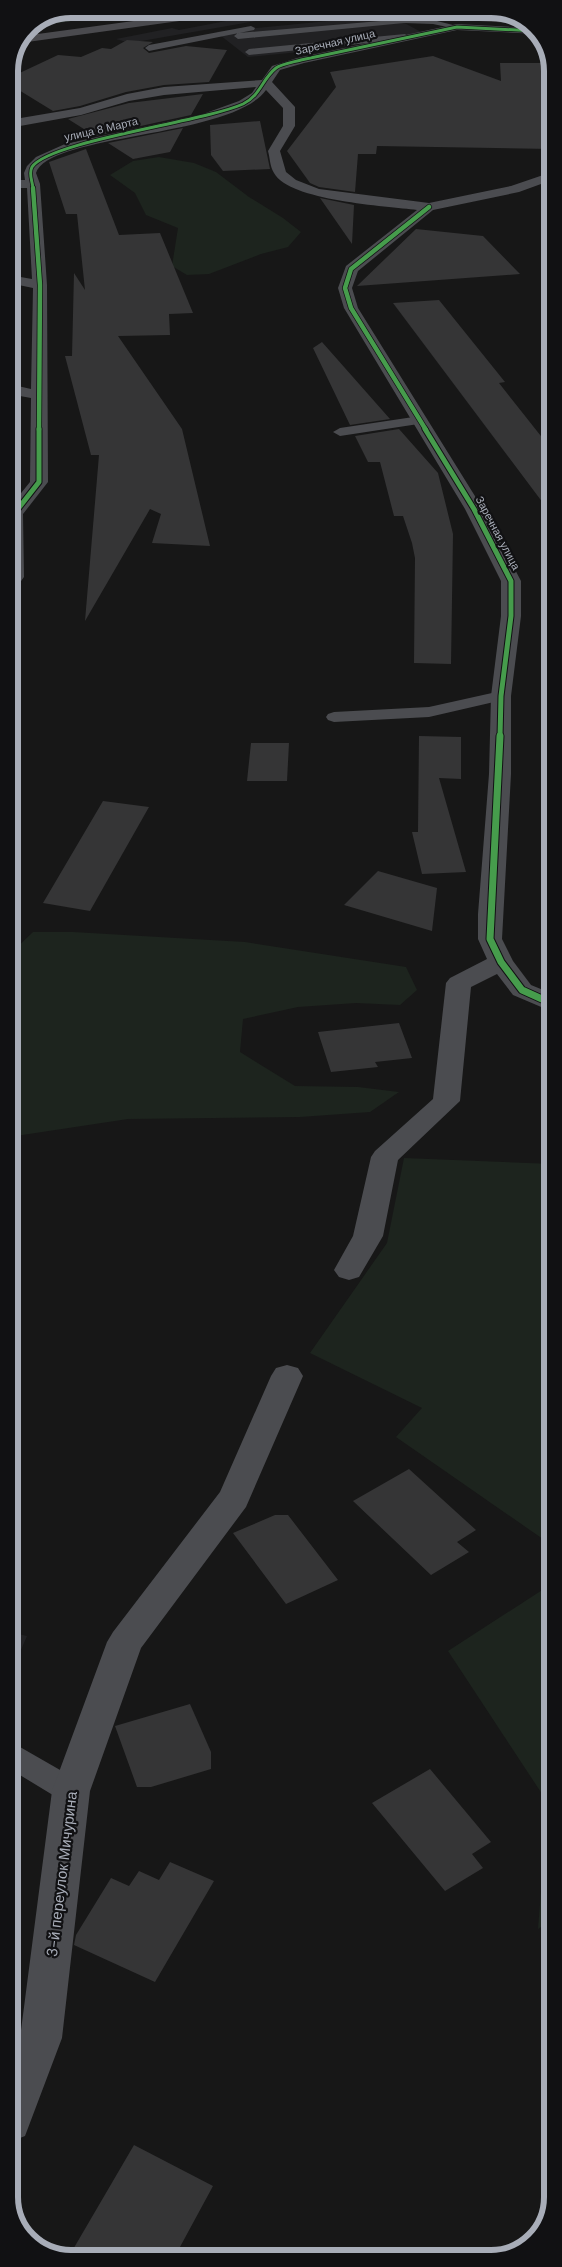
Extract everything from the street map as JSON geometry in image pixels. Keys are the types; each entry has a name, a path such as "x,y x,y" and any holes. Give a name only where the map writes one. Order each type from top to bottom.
{"street":[{"path":"28,39 173,18"},
{"path":"472,18 509,21"},
{"name":"Заречная улица","path":"526,30 457,27 301,60 276,68 266,83 289,107 288,126 274,151 280,173 291,183 316,193 428,207 514,189 544,179"},
{"path":"18,122 81,111 127,98 164,91 266,83"},
{"name":"улица 8 Марта","path":"18,505 39,482 40,285 33,184 30,172 33,166 49,154 69,147 206,117 243,104 256,96 266,83"},
{"path":"18,184 33,184"},
{"name":"Заречная улица","path":"428,207 351,269 345,288 351,308 474,509 511,581 511,616 501,696 500,774 490,914 496,950"},
{"path":"18,281 40,285"},
{"path":"18,391 38,395"},
{"path":"350,1270 368,1236 385,1157 446,1101 459,983 496,950 522,990 544,1000"},
{"name":"3-й переулок Мичурина","path":"18,2100 41,2038 71,1791 124,1642 234,1498 287,1376"}],"lane":[{"path":"285,19 291,18"},
{"path":"238,36 404,21 433,22 457,27"},
{"path":"148,48 268,23"},
{"path":"249,52 405,37"},
{"path":"340,432 420,420"},
{"path":"334,717 429,712 501,696"},
{"path":"18,1760 71,1791"}],"shaded area":[{"path":"92,18 42,26 60,19"},
{"path":"241,18 273,18 130,43 116,39 172,28 179,30"},
{"path":"359,18 395,18 421,32 330,49 248,57 216,32"},
{"path":"159,157 194,163 216,172 301,232 288,247 261,254 209,274 187,275 172,266 178,228 146,215 135,193 110,175 133,161"},
{"path":"33,932 73,932 245,942 406,967 417,990 400,1005 356,1003 298,1007 243,1019 240,1052 295,1086 358,1087 399,1092 370,1112 300,1117 128,1119 18,1136 18,946"},
{"path":"404,1158 544,1164 544,1540 396,1437 422,1408 310,1353 387,1243"},
{"path":"544,1589 544,1797 448,1651"},
{"path":"18,1634 27,1636 18,1657"},
{"path":"544,1853 544,1925 538,1929"}],"building":[{"path":"127,40 153,42 143,48 149,53 186,46 227,50 209,82 164,85 126,92 80,106 53,111 18,90 18,74 58,55 81,57 102,48 111,49"},
{"path":"433,56 501,81 500,63 543,63 544,149 377,146 376,154 358,154 355,192 319,187 310,183 287,151 336,87 330,72"},
{"path":"203,94 191,115 95,136 68,119 129,103"},
{"path":"260,121 270,169 223,171 211,155 210,125"},
{"path":"183,128 170,152 133,159 108,143"},
{"path":"86,149 119,235 160,233 193,313 169,314 170,335 118,336 182,429 210,546 152,543 161,514 150,509 85,621 99,455 91,455 65,356 72,356 74,273 85,290 77,214 66,214 49,162"},
{"path":"320,198 354,205 352,244"},
{"path":"416,229 483,236 520,274 357,286"},
{"path":"439,300 505,382 499,383 544,440 544,504 393,303"},
{"path":"322,342 390,419 350,425 313,348"},
{"path":"399,429 438,473 453,534 451,664 414,663 415,558 412,543 403,516 394,516 380,462 368,462 355,436"},
{"path":"419,736 461,737 461,779 439,778 466,872 422,874 412,832 418,832"},
{"path":"251,743 289,743 287,781 247,781"},
{"path":"103,801 149,807 90,911 43,903"},
{"path":"378,871 437,888 432,931 344,905"},
{"path":"399,1023 412,1058 375,1062 378,1067 331,1072 318,1032"},
{"path":"409,1469 476,1530 457,1542 469,1552 431,1575 353,1501"},
{"path":"275,1515 288,1515 338,1580 286,1604 233,1533"},
{"path":"190,1704 211,1752 211,1769 151,1787 137,1787 115,1726"},
{"path":"430,1769 491,1842 472,1854 483,1868 445,1891 372,1803"},
{"path":"170,1862 214,1881 155,1982 74,1945 76,1935 111,1878 129,1886 139,1871 159,1880"},
{"path":"134,2145 213,2186 179,2249 73,2249"}],"cycle path":[{"path":"18,509 39,482 40,285 33,184 30,173 35,164 69,147 206,117 243,104 256,96 276,68 301,60 457,27 526,30"},
{"path":"429,207 351,269 345,288 351,308 474,509 511,581 511,616 501,696 500,774 490,914 490,939 501,962 522,990 544,1000"}]}
